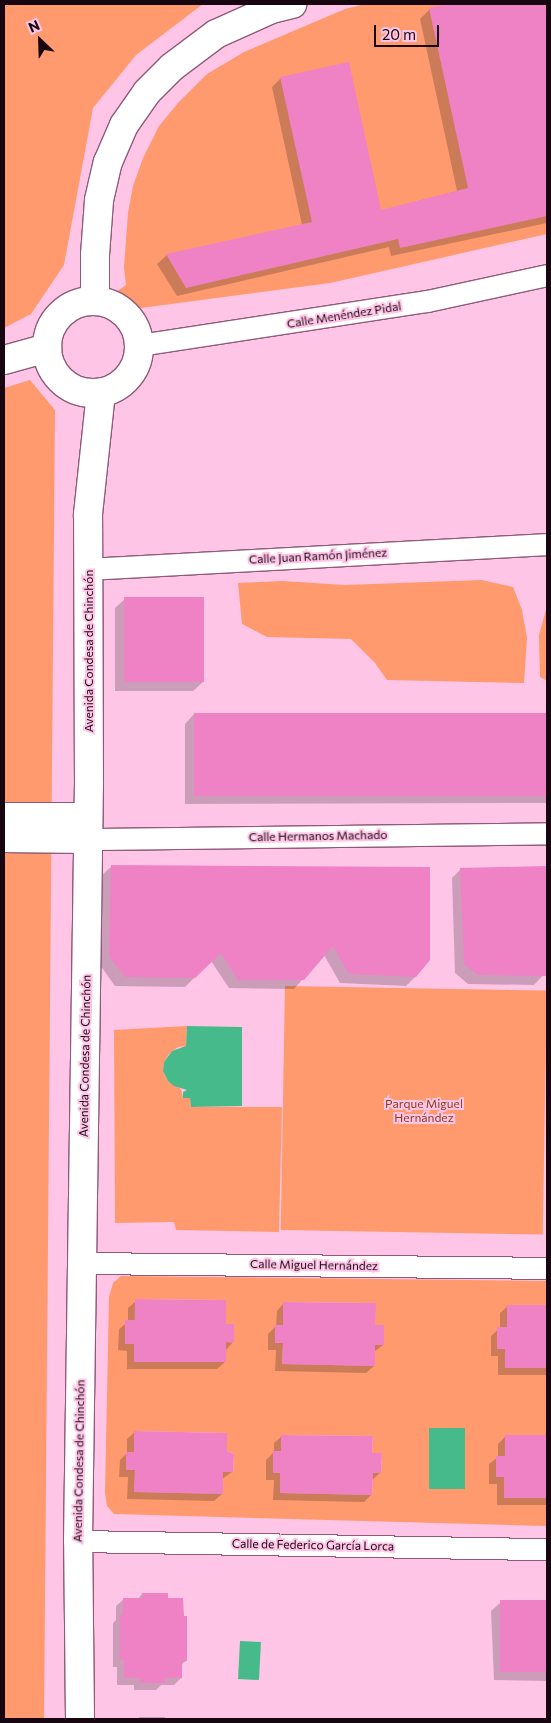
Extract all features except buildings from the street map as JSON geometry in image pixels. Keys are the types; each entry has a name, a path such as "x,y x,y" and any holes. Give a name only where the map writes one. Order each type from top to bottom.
{"street":[{"path":"95,302 95,255 99,200 108,162 124,125 147,92 172,68 216,34 272,9 292,4"},
{"name":"Calle Menéndez Pidal","path":"139,345 427,301 547,275"},
{"path":"95,302 108,304 120,310 130,320 136,331 139,345 138,358 129,376 114,388 88,393 75,389 55,373 49,361 47,348 49,334 56,320 67,310 80,304 95,302"},
{"path":"4,360 47,348"},
{"name":"Avenida Condesa de Chinchón","path":"80,1719 78,1541 88,828 88,514 101,392"},
{"name":"Calle Juan Ramón Jiménez","path":"88,569 547,544"},
{"path":"4,817 88,828"},
{"path":"4,838 88,828"},
{"name":"Calle Hermanos Machado","path":"88,828 547,833"},
{"name":"Calle Miguel Hernández","path":"81,1264 547,1268"},
{"name":"Calle de Federico García Lorca","path":"78,1541 547,1549"}],"green space":[{"path":"4,4 203,4 136,55 93,108 64,265 31,314 4,328"},
{"path":"365,4 547,4 547,234 330,283 141,308 129,304 116,292 126,285 124,267 128,213 133,186 143,158 159,126 178,103 207,74 244,52 345,9"},
{"path":"30,380 55,410 44,1719 4,1719 4,388"},
{"path":"481,580 513,587 522,610 527,638 524,683 387,680 375,663 351,639 267,637 242,624 238,583 283,581 345,585"},
{"path":"547,606 547,681 540,677 539,635"},
{"name":"Parque Miguel Hernández","path":"285,986 547,991 543,1235 281,1230"},
{"path":"187,1026 186,1046 178,1047 169,1054 164,1062 163,1071 168,1081 181,1089 183,1098 190,1098 191,1107 282,1107 279,1232 176,1230 174,1222 115,1223 114,1030"},
{"path":"121,1276 547,1281 547,1305 507,1305 507,1327 497,1349 505,1349 505,1368 547,1368 547,1435 505,1435 505,1456 496,1456 496,1477 504,1477 504,1498 547,1498 547,1526 114,1514 107,1506 105,1493 109,1297 113,1283","holes":["135,1299 226,1300 226,1324 234,1325 234,1342 226,1342 226,1362 134,1362","284,1302 375,1303 375,1325 384,1326 384,1345 375,1345 375,1366 282,1364 283,1343 275,1343 275,1326 283,1325","134,1431 227,1433 227,1451 234,1454 233,1472 223,1472 223,1494 134,1492 135,1470 126,1469 126,1452 134,1452","281,1435 373,1436 372,1453 382,1454 381,1473 373,1473 372,1495 280,1493 280,1473 273,1473 273,1452 281,1451"]}],"shaded area":[{"path":"187,1026 242,1027 242,1106 191,1107 190,1098 183,1098 183,1092 187,1090 174,1086 168,1081 163,1071 164,1062 172,1051 186,1046"},
{"path":"429,1428 465,1428 465,1489 429,1489"},
{"path":"240,1641 261,1642 259,1680 238,1679"}]}
